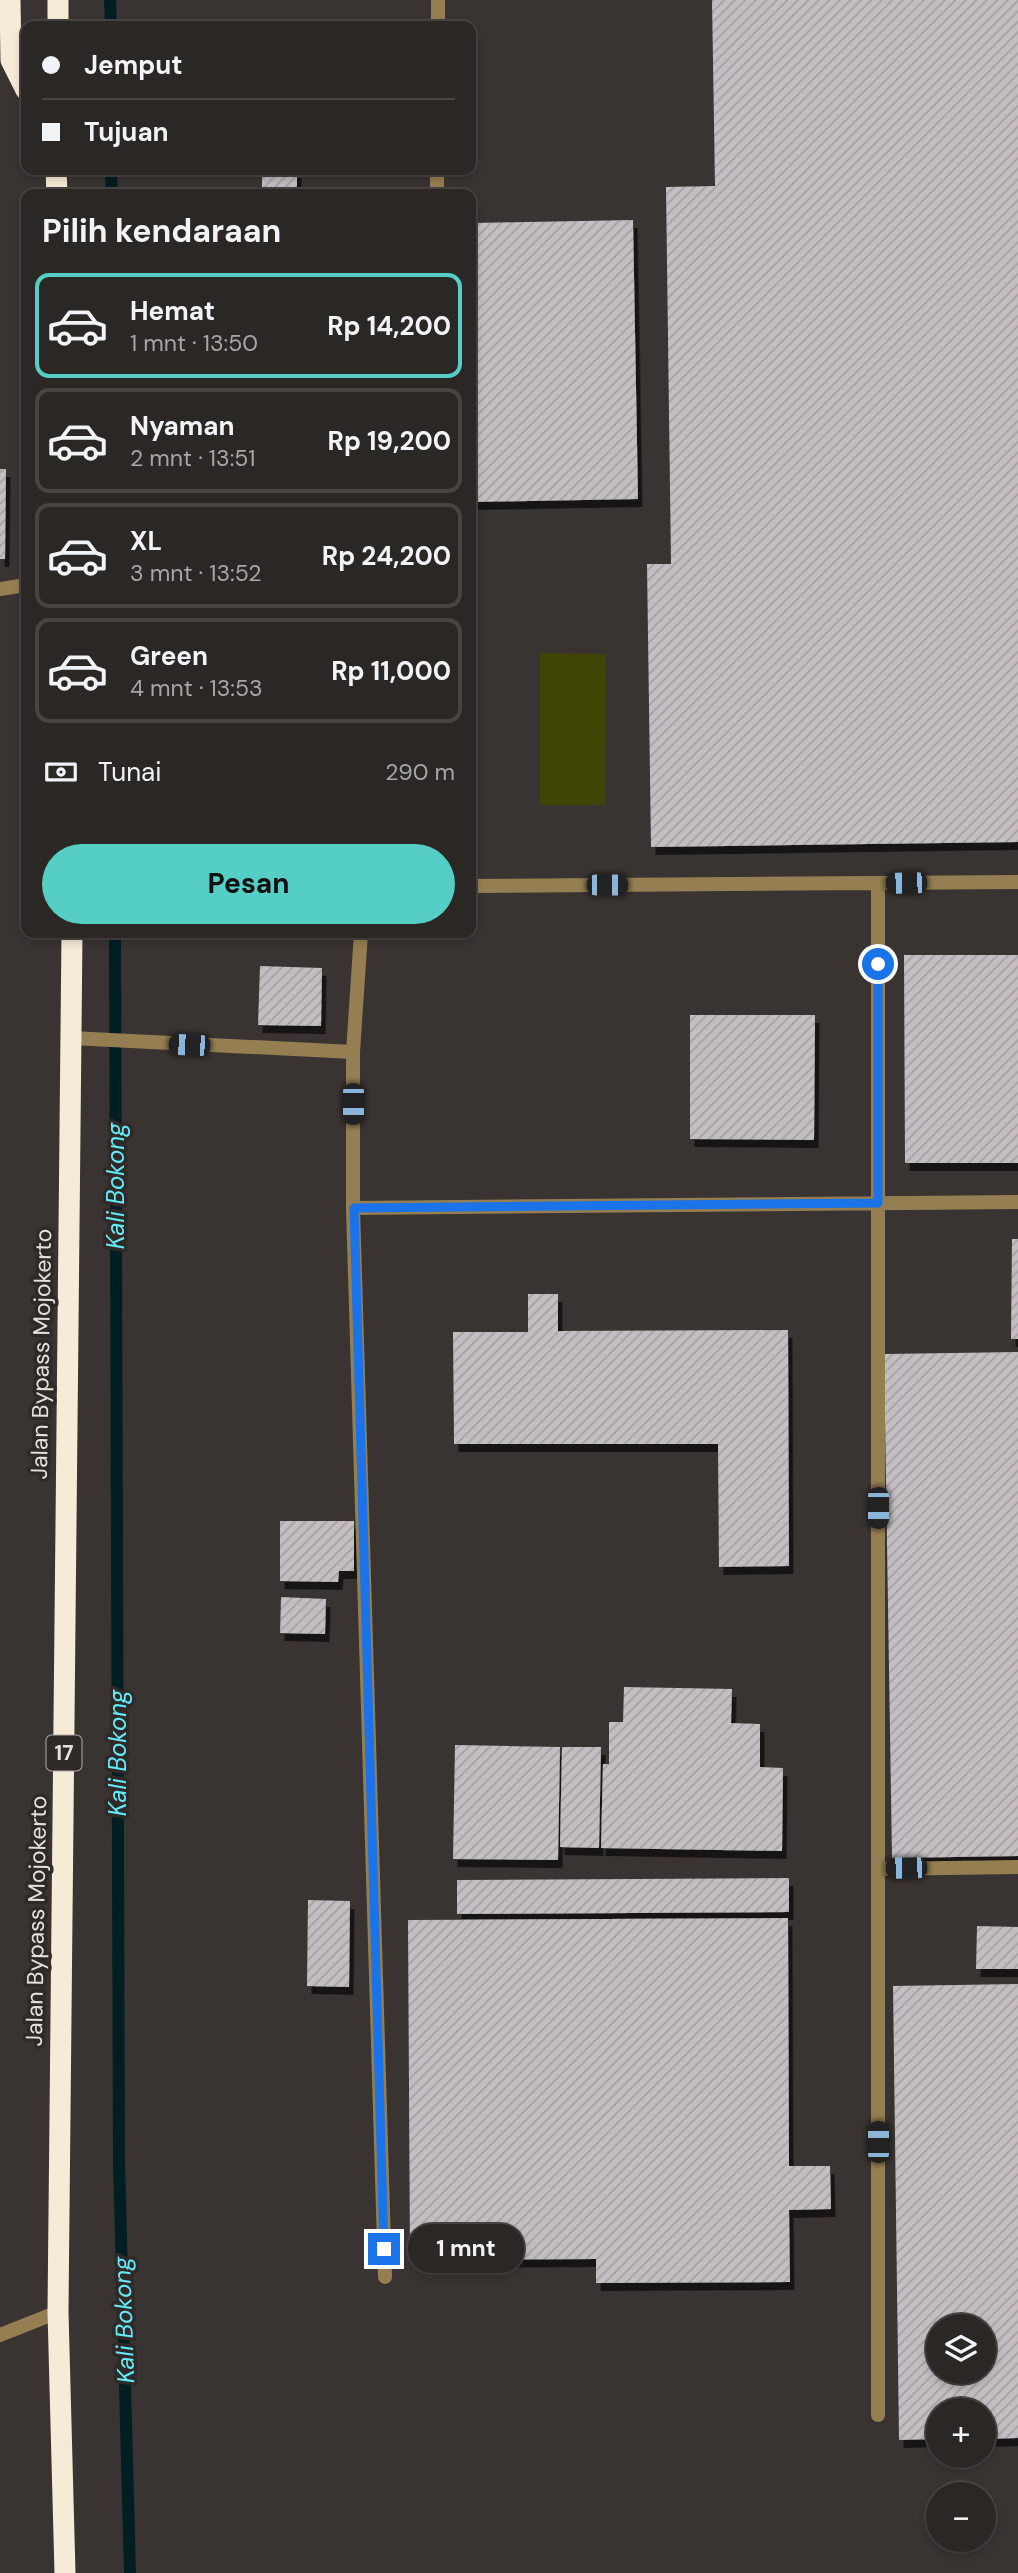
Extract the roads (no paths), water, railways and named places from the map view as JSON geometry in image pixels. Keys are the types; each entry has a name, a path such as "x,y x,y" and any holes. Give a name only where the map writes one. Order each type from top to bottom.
{"highway":[{"path":"10,0 11,60 21,80"},
{"path":"58,0 58,21"},
{"name":"Jalan Bypass Mojokerto","path":"65,2573 58,2312 72,938"}],"lane":[{"path":"438,0 438,21"},
{"path":"0,589 21,586"},
{"path":"476,886 1018,882"},
{"path":"878,884 878,2415"},
{"path":"361,938 353,1052 354,1208 385,2277"},
{"path":"71,1038 353,1052"},
{"path":"354,1208 1018,1202"},
{"path":"878,1869 1018,1867"},
{"path":"0,2334 58,2312"}],"waterway":[{"name":"Kali Bokong","path":"110,0 111,21"},
{"name":"Kali Bokong","path":"111,175 112,189"},
{"name":"Kali Bokong","path":"115,938 119,2162 130,2573"}]}
